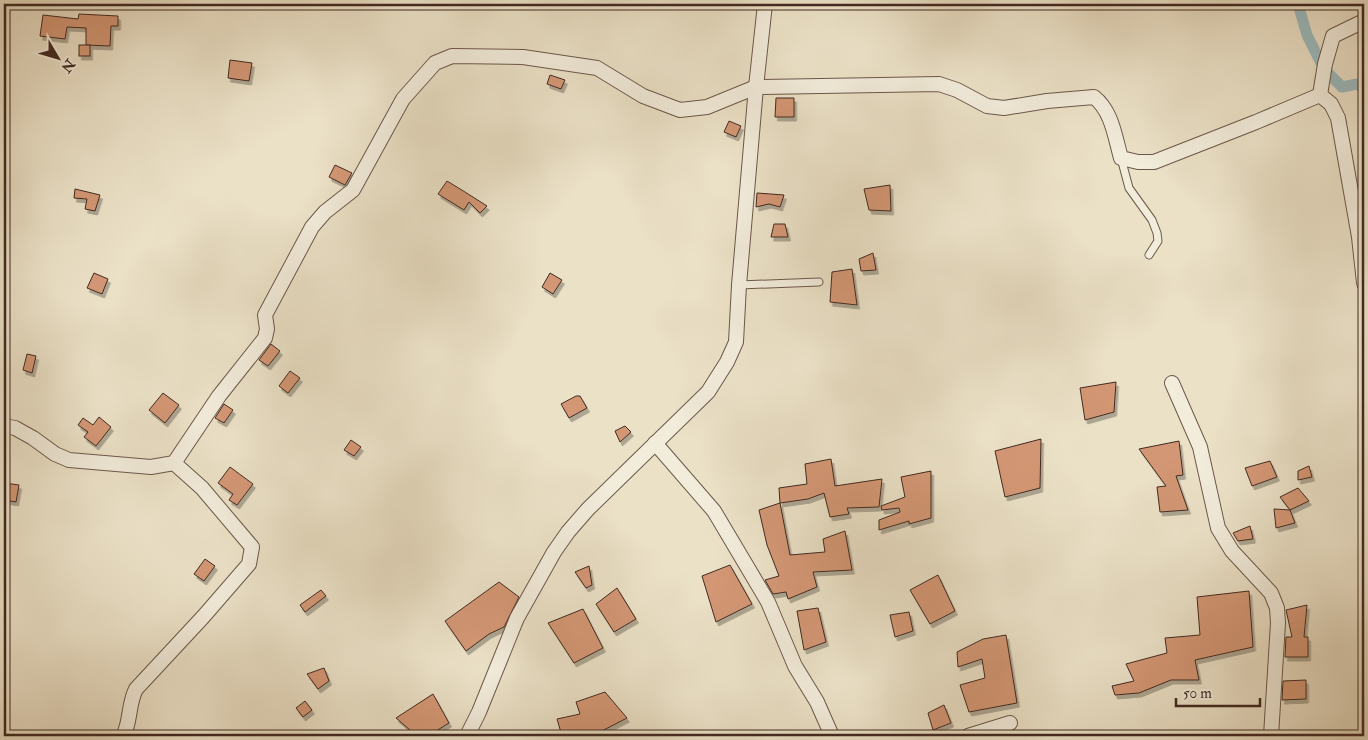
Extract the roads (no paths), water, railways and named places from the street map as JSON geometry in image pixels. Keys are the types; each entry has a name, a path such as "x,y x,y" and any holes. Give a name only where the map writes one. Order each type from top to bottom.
{"street":[{"path":"467,736 480,712 518,618 554,552 588,509 708,392 727,362 736,342 739,285 763,4"},
{"path":"1320,95 1324,64 1334,36 1364,21"},
{"path":"4,426 15,428 55,454 69,460 151,467 174,463 219,396 265,338 267,329 265,315 312,227 325,212 353,190 403,99 435,63 452,56 514,57 596,68 642,96 680,110 707,107 756,87 939,84 958,90 987,106 1004,108 1094,96 1101,102 1108,113 1121,158 1138,162 1154,162 1215,139 1320,95"},
{"path":"1320,95 1331,104 1338,118 1359,237 1364,283"},
{"path":"1172,383 1200,447 1218,528 1232,551 1272,593 1277,608 1278,623 1271,736"},
{"path":"655,443 714,511 768,602 796,666 817,702 832,736"},
{"path":"123,736 126,731 131,698 136,688 203,617 249,564 252,547 202,488 174,463"},
{"path":"968,736 1010,723"}],"lane":[{"path":"1121,158 1129,188 1152,220 1157,233 1158,241 1149,255"},
{"path":"739,285 819,282"}],"waterway":[{"path":"1298,4 1307,35 1321,63"},
{"path":"1327,72 1342,87 1357,84 1364,89"}]}
